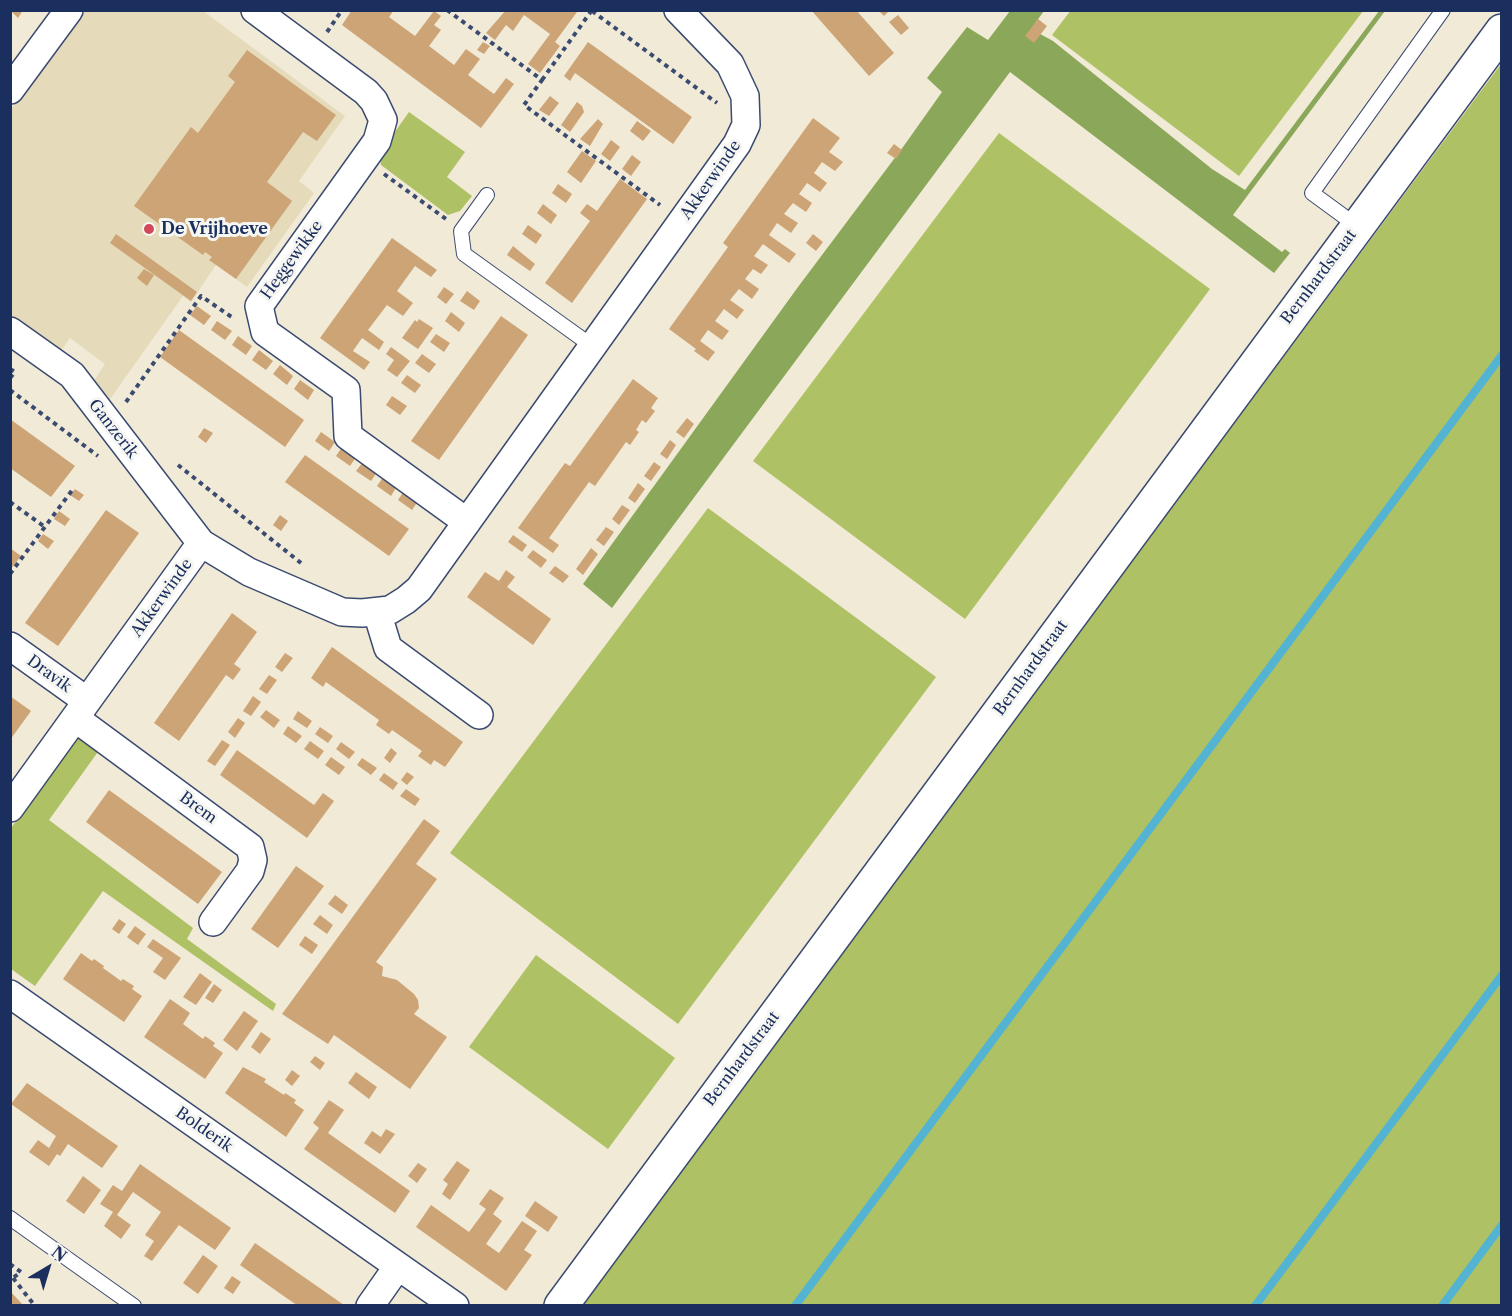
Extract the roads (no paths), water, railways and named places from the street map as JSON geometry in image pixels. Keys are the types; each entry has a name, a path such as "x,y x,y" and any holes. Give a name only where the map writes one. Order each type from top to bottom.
{"street":[{"path":"10,90 69,10"},
{"name":"Heggewikke","path":"255,10 366,92 374,101 383,120 377,141 259,306 265,332 346,390 348,436 467,522"},
{"name":"Akkerwinde","path":"10,808 201,543 249,572 342,612 390,610 419,589 737,144 746,125 745,96 730,64 678,10"},
{"name":"Bernhardstraat","path":"561,1305 1502,31"},
{"name":"Ganzerik","path":"10,332 72,375 201,543"},
{"path":"377,612 388,648 479,715"},
{"name":"Dravik","path":"10,646 81,710"},
{"name":"Brem","path":"81,710 250,847 253,860 250,871 213,922"},
{"name":"Bolderik","path":"10,994 455,1305"},
{"path":"370,1305 398,1266"}],"lane":[{"path":"1357,226 1311,193 1443,10"},
{"path":"487,195 461,231 464,254 592,346"},
{"path":"10,1218 134,1305"}],"waterway":[{"path":"795,1306 1502,355"},
{"path":"1255,1306 1502,975"},
{"path":"1442,1306 1502,1225"}],"place":[{"name":"De Vrijhoeve","path":"149,229"}]}
